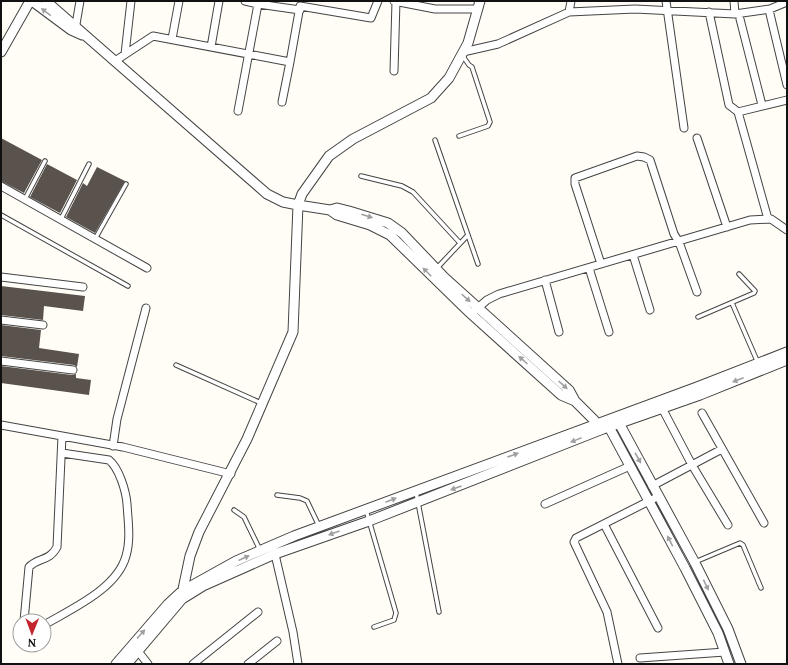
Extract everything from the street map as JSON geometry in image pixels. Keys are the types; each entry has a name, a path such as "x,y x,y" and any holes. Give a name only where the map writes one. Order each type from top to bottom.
{"street":[{"path":"1,52 31,1 85,36 268,194 283,202 330,210 337,208 388,223 402,233 474,311"},
{"path":"46,1 75,29"},
{"path":"75,29 80,1"},
{"path":"125,54 131,1"},
{"path":"172,39 179,1"},
{"path":"211,47 219,1"},
{"path":"245,1 300,6 371,18 378,1"},
{"path":"182,595 190,556 199,532 231,474 293,332 298,205 302,194 329,156 354,140 431,98 449,78 468,43 479,5 435,9 395,1 394,71"},
{"path":"569,12 571,1"},
{"path":"666,1 666,10 684,128"},
{"path":"734,1 762,105"},
{"path":"238,111 250,55 258,2"},
{"path":"462,53 498,44 569,12 635,9 709,12 738,16 770,9 787,2"},
{"path":"282,102 300,6"},
{"path":"709,12 729,105 738,112 768,220"},
{"path":"770,14 787,85"},
{"path":"115,61 153,36 290,62"},
{"path":"738,112 787,100"},
{"path":"697,138 727,227"},
{"path":"601,264 575,184 575,178 637,156 644,157 650,160 674,234 679,242 697,292"},
{"path":"1,186 147,268"},
{"path":"330,210 337,216 370,225 390,235 474,311 561,395 575,401 603,426 630,466 650,501 720,640 729,664"},
{"path":"474,311 492,297 750,220 768,220 786,228 787,230"},
{"path":"633,255 650,310"},
{"path":"589,268 609,332"},
{"path":"1,277 83,288"},
{"path":"545,280 559,332"},
{"path":"113,446 117,419 146,308"},
{"path":"1,320 43,325"},
{"path":"116,664 168,604 230,564 260,551 274,550 369,521 603,426 619,424 662,408 760,367 787,352"},
{"path":"127,664 182,595 203,586 319,527 416,491 603,426 760,367 787,360"},
{"path":"1,362 73,370"},
{"path":"662,408 692,465 728,526"},
{"path":"702,413 764,523"},
{"path":"619,424 695,563 730,636 741,664"},
{"path":"1,425 113,446 231,474"},
{"path":"25,613 29,568 33,563 53,555 57,547 62,436"},
{"path":"652,486 722,449"},
{"path":"52,620 92,596 114,578 126,556 128,539 126,499 114,464 109,460 62,453"},
{"path":"545,504 630,466"},
{"path":"618,664 611,625 574,542 576,538 659,496"},
{"path":"604,524 658,628"},
{"path":"274,550 298,664"},
{"path":"194,664 258,612"},
{"path":"720,640 730,636"},
{"path":"248,664 277,641"},
{"path":"137,650 148,664"},
{"path":"640,658 725,652"}],"lane":[{"path":"459,136 488,126 490,122 472,67 469,65 462,53"},
{"path":"435,140 478,264"},
{"path":"25,199 45,161"},
{"path":"61,220 89,164"},
{"path":"361,176 402,186 413,192 460,243"},
{"path":"95,239 126,184"},
{"path":"1,215 128,286"},
{"path":"436,269 468,235"},
{"path":"698,316 732,303 755,292 739,274"},
{"path":"732,303 760,367"},
{"path":"176,365 262,404"},
{"path":"416,491 439,612"},
{"path":"277,495 300,498 307,501 319,527"},
{"path":"234,510 244,517 260,551"},
{"path":"366,510 396,613 394,620 374,627"},
{"path":"695,563 740,543 743,545 761,588"}],"building":[{"path":"1,138 42,160 24,193 1,181"},
{"path":"47,164 77,180 60,213 30,197"},
{"path":"97,167 125,181 95,233 66,217 83,183 87,186"},
{"path":"1,286 85,296 83,311 44,306 43,320 1,315"},
{"path":"1,325 41,330 39,348 79,354 77,367 74,365 1,356"},
{"path":"1,366 72,375 76,374 76,378 91,380 89,395 1,383"}]}
